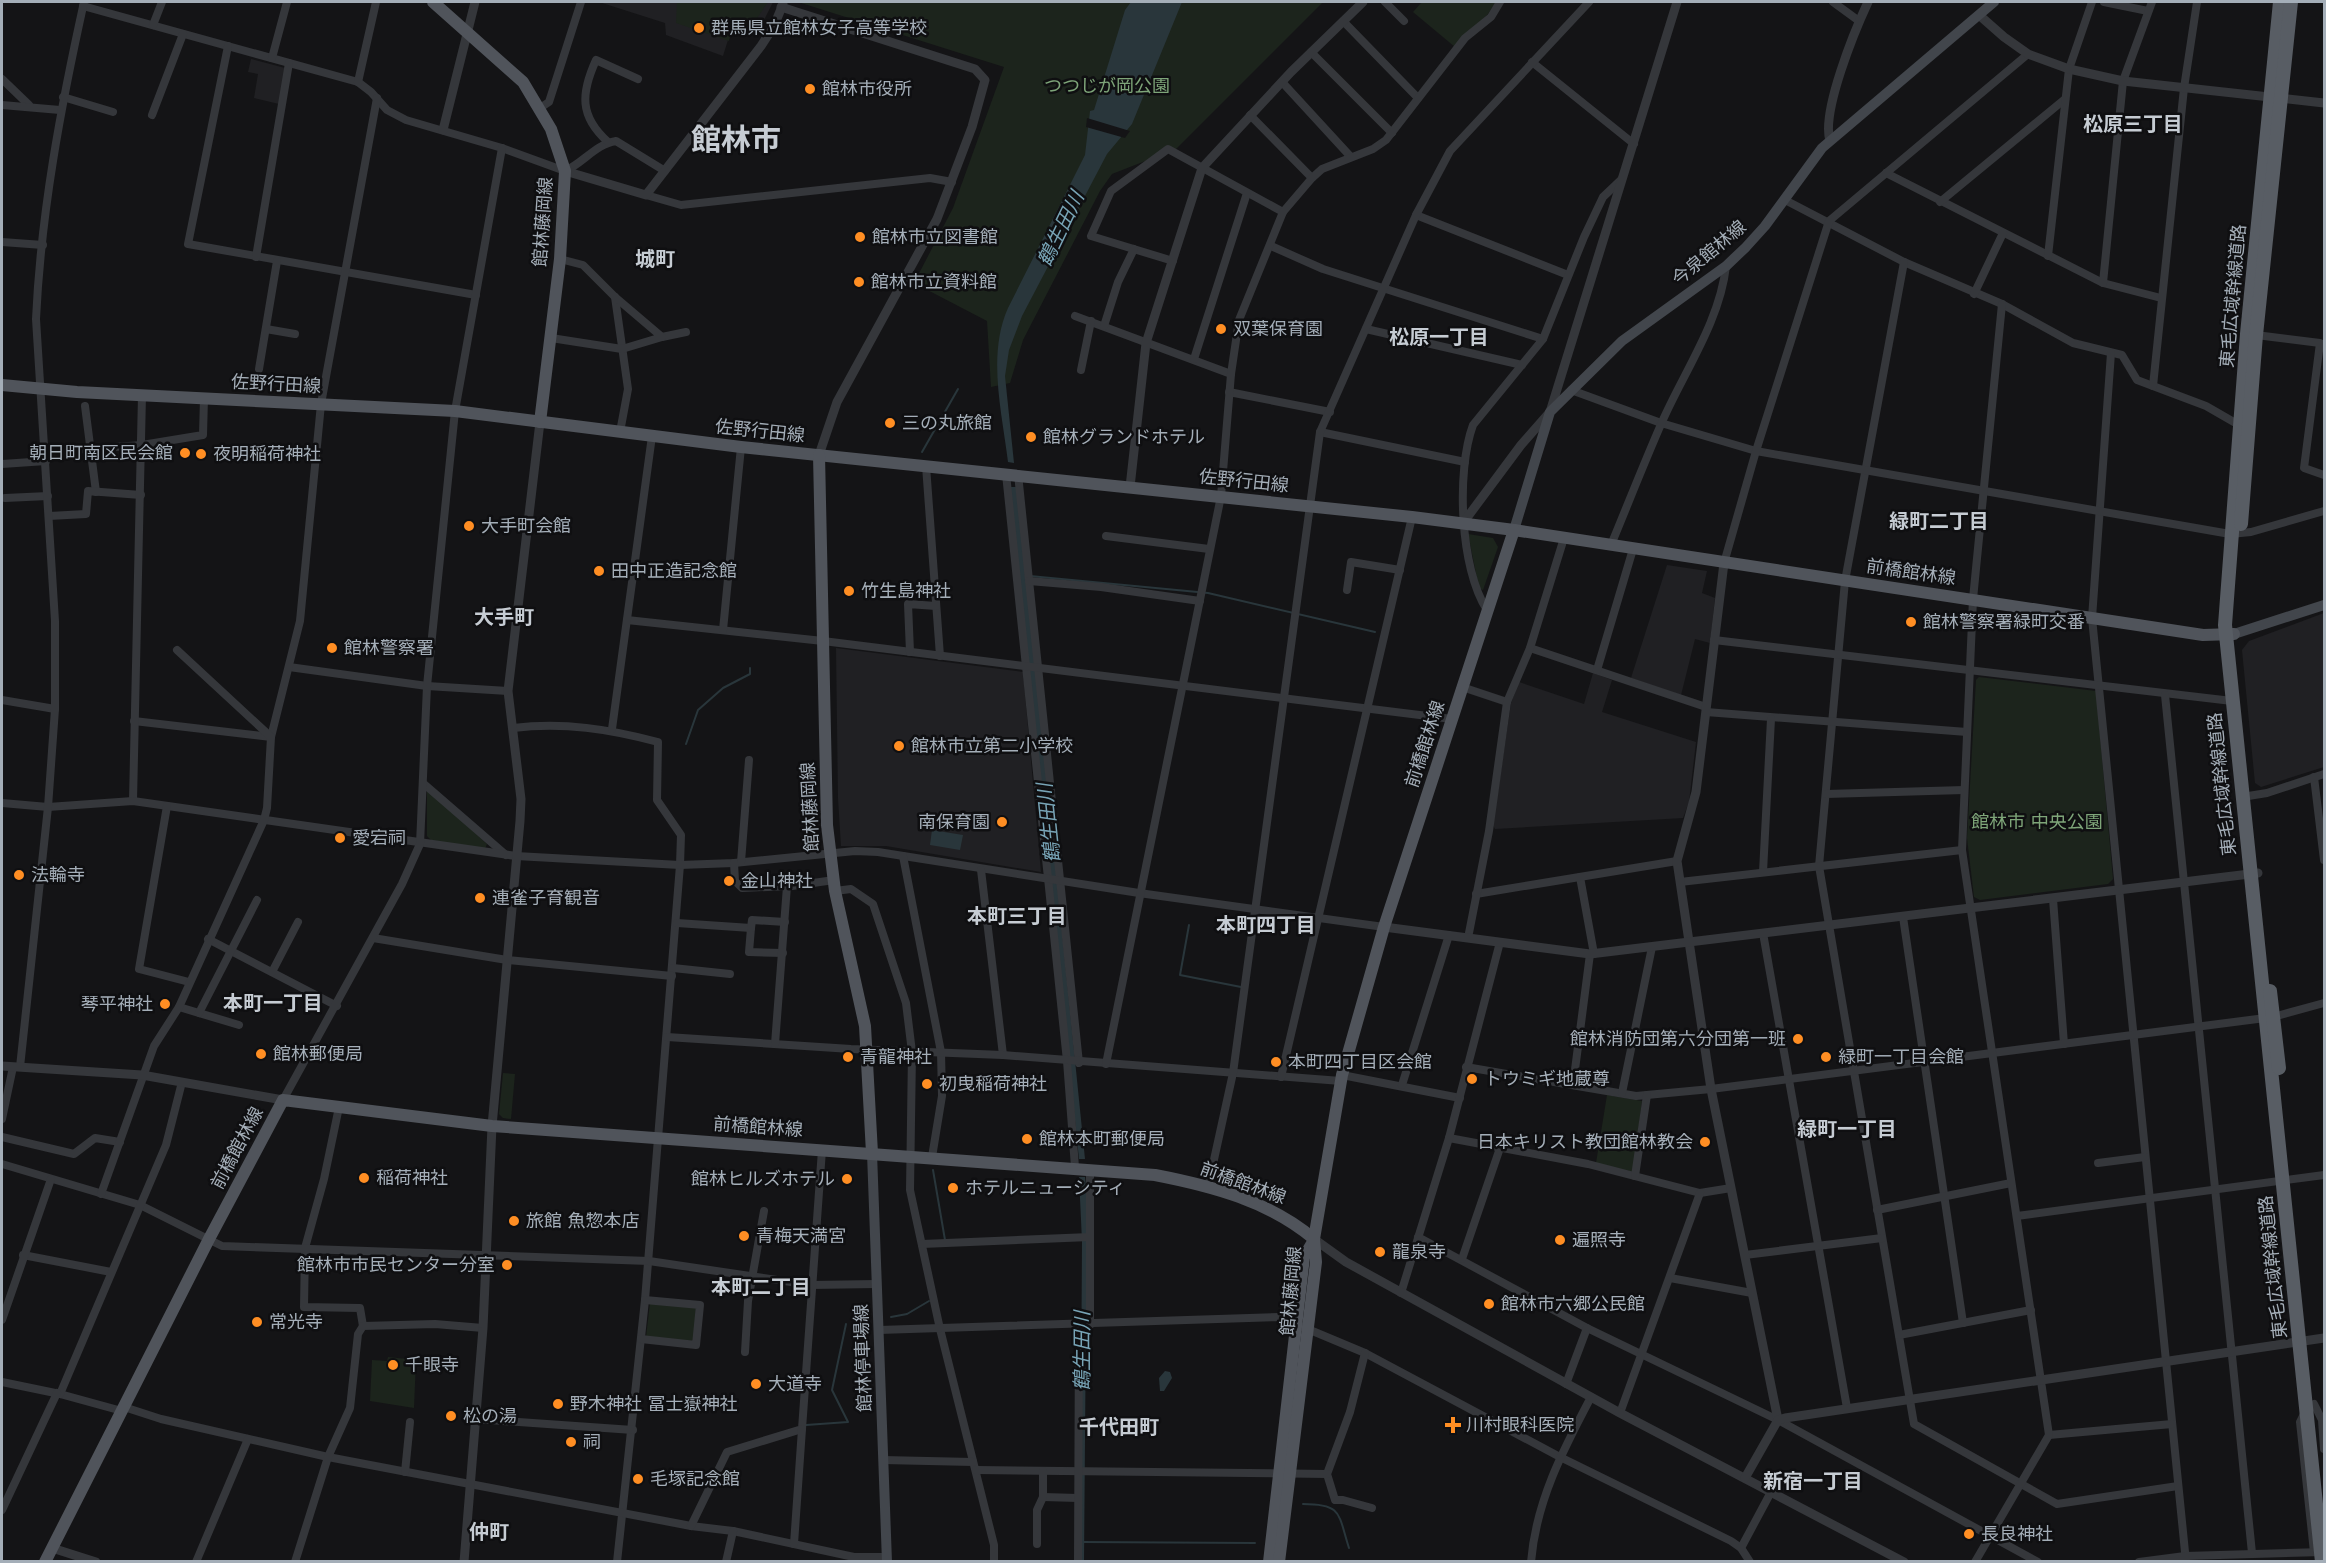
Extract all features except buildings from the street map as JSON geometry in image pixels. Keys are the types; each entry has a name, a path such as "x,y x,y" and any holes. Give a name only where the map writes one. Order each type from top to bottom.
{"highway":[{"name":"東毛広域幹線道路","path":"2235,533 2256,335 2276,98 2280,2"},
{"name":"東毛広域幹線道路","path":"2246,797 2232,702 2230,634 2239,425 2276,98 2291,2"},
{"name":"東毛広域幹線道路","path":"2230,634 2310,1408 2325,1502"},
{"name":"東毛広域幹線道路","path":"2318,1557 2319,1455"}],"main road":[{"name":"館林藤岡線","path":"433,2 523,82 540,108 565,171 560,259 540,422"},
{"name":"今泉館林線","path":"1514,530 1550,412 1635,331 1726,266 1752,240 1785,200 1814,158 1830,141 1995,2"},
{"name":"佐野行田線","path":"2,385 41,390 455,411 741,447 1221,496 1514,530"},
{"name":"館林藤岡線","path":"819,455 826,798 830,854 835,886 861,997 868,1050 872,1153"},
{"name":"前橋館林線","path":"1314,1239 1342,1078 1384,927 1514,530 2203,635 2230,634"},
{"path":"2230,634 2325,604"},
{"name":"前橋館林線","path":"45,1562 209,1239 283,1100 492,1126 1075,1167 1155,1175 1208,1187 1259,1204 1294,1222 1314,1239"},
{"name":"館林停車場線","path":"872,1153 887,1559"},
{"name":"館林藤岡線","path":"1269,1562 1284,1474 1301,1326 1316,1262 1314,1239"},
{"name":"館林藤岡線","path":"1279,1562 1284,1474"}],"street":[{"path":"153,25 162,2"},
{"path":"272,58 287,2"},
{"path":"358,82 376,2"},
{"path":"443,130 475,2"},
{"path":"540,108 549,102 581,2"},
{"path":"1131,487 1146,343 1202,168 1311,52 1363,2"},
{"path":"1385,2 1404,21"},
{"path":"1106,1064 1181,684 1221,496 1229,392 1239,320 1283,212 1312,178 1332,163 1372,149 1392,133 1465,38 1491,17 1500,2"},
{"path":"1208,1187 1233,1073 1320,432 1416,215 1450,151 1589,2"},
{"path":"1463,523 1521,445 1550,412 1677,2"},
{"path":"1833,2 1859,21"},
{"path":"1830,141 1828,126 1841,68 1868,2"},
{"path":"2048,256 2069,69 2092,2"},
{"path":"2104,2 2148,11"},
{"path":"2103,283 2123,81 2152,2"},
{"path":"2153,386 2184,88 2197,2"},
{"path":"2,1119 17,1067 48,807 55,709 55,621 36,319 60,110 84,4 358,82 394,115 502,148 565,171 681,205 930,178 952,182"},
{"path":"646,195 761,46 782,4 980,72 985,80 985,88 937,219 837,402 819,455"},
{"path":"1979,15 2028,54 2069,69 2123,81 2325,103"},
{"path":"1343,21 1418,98"},
{"path":"152,115 183,34"},
{"path":"228,46 188,244 476,295"},
{"path":"1311,52 1392,133"},
{"path":"1745,1478 1778,1420 1711,1089 1677,861 1696,792 1724,563 1756,451 1829,221 2028,54"},
{"path":"608,142 597,132 586,110 585,91 596,60 638,79"},
{"path":"1532,62 1634,144"},
{"path":"256,257 289,63"},
{"path":"2,79 29,105"},
{"path":"1282,82 1350,156"},
{"path":"63,98 113,112"},
{"path":"102,1194 154,1046 179,1007 264,820 271,738 300,621 321,404 377,98"},
{"path":"1940,202 2065,99"},
{"path":"2,105 29,105 60,110"},
{"path":"1250,115 1312,178"},
{"path":"565,171 608,142 616,141 626,145 665,171"},
{"path":"2,1066 142,1075 283,1100 337,1006 402,884 420,844 427,686 455,411 502,148"},
{"path":"1173,261 1091,236 1111,192 1168,150 1283,212"},
{"path":"1886,173 2103,283 2161,298"},
{"path":"1487,610 1479,597 1461,514 1467,441 1473,425 1543,339 1568,275 1603,197 1622,179"},
{"path":"1194,359 1247,193"},
{"path":"1785,200 1904,262 2001,304 2073,343 2122,355 2138,380 2206,406 2239,425"},
{"path":"1416,215 1568,275"},
{"path":"1974,294 2003,233"},
{"path":"2,242 43,244"},
{"path":"1271,246 1323,269 1543,339"},
{"path":"1104,326 1118,282 1134,249"},
{"path":"560,259 582,265 615,297 663,337"},
{"path":"259,369 277,261"},
{"path":"1904,262 1845,581 1819,867 1914,1424 2057,1504 2178,1486"},
{"path":"1611,546 1662,423 1714,312 1726,266"},
{"path":"615,297 628,389 620,432"},
{"path":"1975,1562 2049,1435 1962,850 1973,599 2001,304"},
{"path":"1076,316 1231,374"},
{"path":"1081,370 1091,321"},
{"path":"266,329 295,334"},
{"path":"1366,329 1522,365"},
{"path":"550,338 622,349 686,332"},
{"path":"2256,335 2322,343 2304,468 2325,475"},
{"path":"2111,353 2092,618 2185,1559"},
{"path":"1571,390 1662,423 1756,451 2100,512 2235,533 2251,532 2325,511"},
{"path":"1229,392 1330,411"},
{"path":"133,801 142,395"},
{"path":"45,452 142,445 203,435 204,398"},
{"path":"85,406 96,492"},
{"path":"464,1562 483,1328 492,1126 507,960 511,856 521,799 507,691 540,422"},
{"path":"1320,432 1465,462"},
{"path":"612,729 652,436"},
{"path":"723,630 741,447"},
{"path":"2,464 46,461"},
{"path":"926,466 940,656"},
{"path":"1012,474 1029,581 1032,668 1054,880"},
{"path":"1012,474 1073,1062 1075,1167"},
{"path":"49,516 86,514 88,491 141,495"},
{"path":"5,498 48,496"},
{"path":"1281,1077 1412,517"},
{"path":"1106,536 1209,549"},
{"path":"1468,938 1489,831 1507,702 1530,648 1564,538"},
{"path":"1597,670 1633,549"},
{"path":"1347,590 1351,562 1400,570"},
{"path":"1029,581 1101,587 1200,600"},
{"path":"910,652 908,604 936,606"},
{"path":"627,620 1285,696 1452,719"},
{"path":"1714,640 2232,702"},
{"path":"1530,648 1706,709 1771,719 1967,732"},
{"path":"177,650 271,738"},
{"path":"289,667 427,686 507,691"},
{"path":"1462,687 1507,702"},
{"path":"2165,695 2182,883 2252,1553"},
{"path":"2,700 55,709"},
{"path":"1763,872 1771,719"},
{"path":"134,721 271,738"},
{"path":"513,728 542,725 612,729 658,742 657,800 681,835 677,923 649,1261 633,1430 617,1562"},
{"path":"749,760 735,881 742,888 835,886 851,889 873,904 906,1003 912,1052 910,1190 940,1329 994,1545 994,1562"},
{"path":"2246,797 2325,774"},
{"path":"2314,777 2325,860"},
{"path":"424,784 511,856"},
{"path":"1826,794 1964,789"},
{"path":"2,803 48,807 133,801 511,856 680,865 855,851 903,856 1139,893 1592,954 2254,873"},
{"path":"166,806 139,969 189,982"},
{"path":"1680,882 1962,850"},
{"path":"903,856 941,1052 942,1095 933,1157"},
{"path":"1476,894 1677,861"},
{"path":"981,870 1003,1055"},
{"path":"1573,1085 1592,954 1580,877"},
{"path":"775,1044 787,886"},
{"path":"2053,898 2064,1044"},
{"path":"200,1013 257,900"},
{"path":"1903,917 1963,1323"},
{"path":"783,953 749,952 752,920 785,922"},
{"path":"272,972 298,922"},
{"path":"677,923 751,928"},
{"path":"1763,933 1847,1408"},
{"path":"1402,1085 1449,935"},
{"path":"374,938 507,960 730,975"},
{"path":"208,939 337,1006"},
{"path":"1401,1293 1449,1138 1500,942"},
{"path":"1622,1093 1652,947"},
{"path":"1466,1067 1622,1093 1647,1095 1711,1089 2268,1018 2325,1004"},
{"path":"179,1007 239,1024"},
{"path":"667,1036 868,1050 1003,1055 1281,1077 1342,1078 1402,1085 1460,1098"},
{"path":"2,1510 59,1393 166,1145 182,1082"},
{"path":"1635,1176 1647,1095"},
{"path":"295,1562 328,1457 350,1408 358,1334 363,1326 360,1308 304,1307 305,1248 324,1179 339,1107"},
{"path":"2,1137 74,1154 95,1138 120,1142"},
{"path":"1449,1138 1588,1164 1700,1193 1731,1188"},
{"path":"1462,1259 1500,1148"},
{"path":"794,1544 822,1150"},
{"path":"2098,1163 2145,1157"},
{"path":"2,1164 140,1205 222,1246 649,1261 811,1285 877,1284"},
{"path":"1078,1562 1078,1498 1081,1473 1086,1237 1090,1169"},
{"path":"2017,1216 2325,1175"},
{"path":"2,1320 5,1296 51,1179"},
{"path":"1877,1210 2011,1183"},
{"path":"1620,1413 1700,1193"},
{"path":"745,1352 752,1276 764,1210"},
{"path":"922,1244 1086,1237"},
{"path":"1419,1237 1587,1328 1778,1420 2038,1562"},
{"path":"1745,1256 1882,1238"},
{"path":"1314,1239 1324,1249 1346,1262 1566,1384 1904,1562"},
{"path":"23,1255 111,1272"},
{"path":"1670,1278 1752,1293"},
{"path":"641,1339 696,1345 700,1305 645,1300"},
{"path":"1899,1335 2031,1310"},
{"path":"879,1330 1279,1317 1365,1353 1560,1457 1741,1548 1750,1562"},
{"path":"363,1326 435,1324 483,1328"},
{"path":"1566,1384 1587,1328"},
{"path":"1778,1420 2325,1338"},
{"path":"1365,1353 1350,1412 1327,1474 1335,1500 1372,1508"},
{"path":"2,1382 59,1393 328,1457 733,1532 854,1557 887,1559"},
{"path":"1532,1562 1537,1522 1560,1457 1591,1397"},
{"path":"2310,1408 2300,1422 2318,1557"},
{"path":"475,1419 633,1430"},
{"path":"405,1472 410,1422"},
{"path":"2049,1435 2172,1424"},
{"path":"691,1526 727,1452 802,1429"},
{"path":"196,1562 248,1438"},
{"path":"883,1460 972,1462"},
{"path":"976,1470 1081,1473 1327,1474"},
{"path":"1037,1544 1037,1510 1043,1497 1043,1471"},
{"path":"1741,1548 1771,1492"},
{"path":"1043,1497 1078,1498"},
{"path":"726,1562 733,1532"},
{"path":"51,1548 96,1562"},
{"path":"2139,1562 2252,1553 2318,1557 2325,1552"}],"shaded area":[{"name":"群馬県立館林女子高等学校","path":"599,2 773,2 758,32 732,27 723,56 666,35 665,23"},
{"path":"251,59 285,68 279,104 254,98 258,74 248,72"},
{"path":"1667,565 1707,571 1702,593 1715,598 1710,643 1695,639 1681,695 1631,678"},
{"path":"2324,613 2324,767 2261,787 2255,783 2242,650 2249,641"},
{"name":"館林市立第二小学校","path":"836,648 1023,672 1041,872 886,846 841,846"},
{"path":"1593,673 1612,680 1602,712 1696,742 1689,802 1683,818 1495,829 1493,825 1511,703 1519,682 1584,704"}],"green space":[{"path":"677,2 768,2 749,30 732,27 729,41 676,23"},
{"name":"つつじが岡公園","path":"798,2 1323,2 1176,149 1112,174 1100,191 1023,340 1010,383 991,387 987,321 914,283 953,208 1004,67"},
{"path":"1422,2 1496,2 1488,14 1455,47 1413,12"},
{"path":"1468,534 1493,538 1498,547 1483,590 1479,588"},
{"name":"館林市 中央公園","path":"1979,677 2096,691 2113,879 2108,884 1980,900 1974,897 1967,838 1976,680"},
{"path":"427,792 430,792 487,844 485,849 431,840 427,836"},
{"path":"503,1073 515,1074 511,1119 503,1118 499,1114"},
{"path":"1607,1095 1642,1101 1633,1172 1596,1163"},
{"path":"650,1303 696,1307 694,1342 646,1337"},
{"path":"388,1357 416,1360 414,1408 370,1401 372,1360 387,1361"}],"water":[{"name":"鶴生田川","path":"1131,2 1182,2 1132,124 1107,154 1022,316 1009,350 1005,376 1014,463 1008,462 997,364 1002,326 1008,308 1085,155 1090,111 1094,110 1125,10"},
{"name":"鶴生田川","path":"1010,487 1017,487 1085,1159 1079,1159"},
{"path":"932,830 963,835 960,850 930,845"},
{"name":"鶴生田川","path":"1079,1177 1085,1177 1087,1197 1084,1562 1080,1561 1082,1241"},
{"path":"1165,1371 1170,1372 1172,1378 1164,1391 1160,1391 1159,1378"}],"pier":[{"path":"1087,118 1130,131 1125,138 1086,127"}],"waterway":[{"path":"922,452 958,389"},
{"path":"1030,576 1208,593 1375,632"},
{"path":"686,744 698,710 723,688 750,674 750,668"},
{"path":"1189,925 1180,975 1241,987"},
{"path":"933,1170 945,1240"},
{"path":"891,1317 907,1314 929,1301"},
{"path":"806,1425 848,1422 832,1390 846,1324"},
{"path":"1303,1504 1326,1506 1337,1513 1349,1548"},
{"path":"1082,1542 1255,1543"}],"place":[{"name":"群馬県立館林女子高等学校","path":"699,28"},
{"name":"館林市役所","path":"810,89"},
{"name":"館林市立図書館","path":"860,237"},
{"name":"館林市立資料館","path":"859,282"},
{"name":"双葉保育園","path":"1221,329"},
{"name":"三の丸旅館","path":"890,423"},
{"name":"館林グランドホテル","path":"1031,437"},
{"name":"朝日町南区民会館","path":"185,453"},
{"name":"夜明稲荷神社","path":"201,454"},
{"name":"大手町会館","path":"469,526"},
{"name":"田中正造記念館","path":"599,571"},
{"name":"竹生島神社","path":"849,591"},
{"name":"館林警察署緑町交番","path":"1911,622"},
{"name":"館林警察署","path":"332,648"},
{"name":"館林市立第二小学校","path":"899,746"},
{"name":"南保育園","path":"1002,822"},
{"name":"愛宕祠","path":"340,838"},
{"name":"法輪寺","path":"19,875"},
{"name":"金山神社","path":"729,881"},
{"name":"連雀子育観音","path":"480,898"},
{"name":"琴平神社","path":"165,1004"},
{"name":"館林消防団第六分団第一班","path":"1798,1039"},
{"name":"館林郵便局","path":"261,1054"},
{"name":"青龍神社","path":"848,1057"},
{"name":"緑町一丁目会館","path":"1826,1057"},
{"name":"本町四丁目区会館","path":"1276,1062"},
{"name":"トウミギ地蔵尊","path":"1472,1079"},
{"name":"初曳稲荷神社","path":"927,1084"},
{"name":"館林本町郵便局","path":"1027,1139"},
{"name":"日本キリスト教団館林教会","path":"1705,1142"},
{"name":"稲荷神社","path":"364,1178"},
{"name":"館林ヒルズホテル","path":"847,1179"},
{"name":"ホテルニューシティ","path":"953,1188"},
{"name":"旅館 魚惣本店","path":"514,1221"},
{"name":"青梅天満宮","path":"744,1236"},
{"name":"遍照寺","path":"1560,1240"},
{"name":"龍泉寺","path":"1380,1252"},
{"name":"館林市市民センター分室","path":"507,1265"},
{"name":"館林市六郷公民館","path":"1489,1304"},
{"name":"常光寺","path":"257,1322"},
{"name":"千眼寺","path":"393,1365"},
{"name":"大道寺","path":"756,1384"},
{"name":"野木神社 冨士嶽神社","path":"558,1404"},
{"name":"松の湯","path":"451,1416"},
{"name":"川村眼科医院","path":"1453,1425"},
{"name":"祠","path":"571,1442"},
{"name":"毛塚記念館","path":"638,1479"},
{"name":"長良神社","path":"1969,1534"}],"district":[{"name":"松原三丁目","path":"2133,124"},
{"name":"館林市","path":"736,139"},
{"name":"城町","path":"655,259"},
{"name":"松原一丁目","path":"1439,337"},
{"name":"緑町二丁目","path":"1939,521"},
{"name":"大手町","path":"504,617"},
{"name":"本町三丁目","path":"1017,916"},
{"name":"本町四丁目","path":"1266,925"},
{"name":"本町一丁目","path":"273,1003"},
{"name":"緑町一丁目","path":"1847,1129"},
{"name":"本町二丁目","path":"761,1287"},
{"name":"千代田町","path":"1119,1427"},
{"name":"新宿一丁目","path":"1813,1481"},
{"name":"仲町","path":"489,1532"}]}
